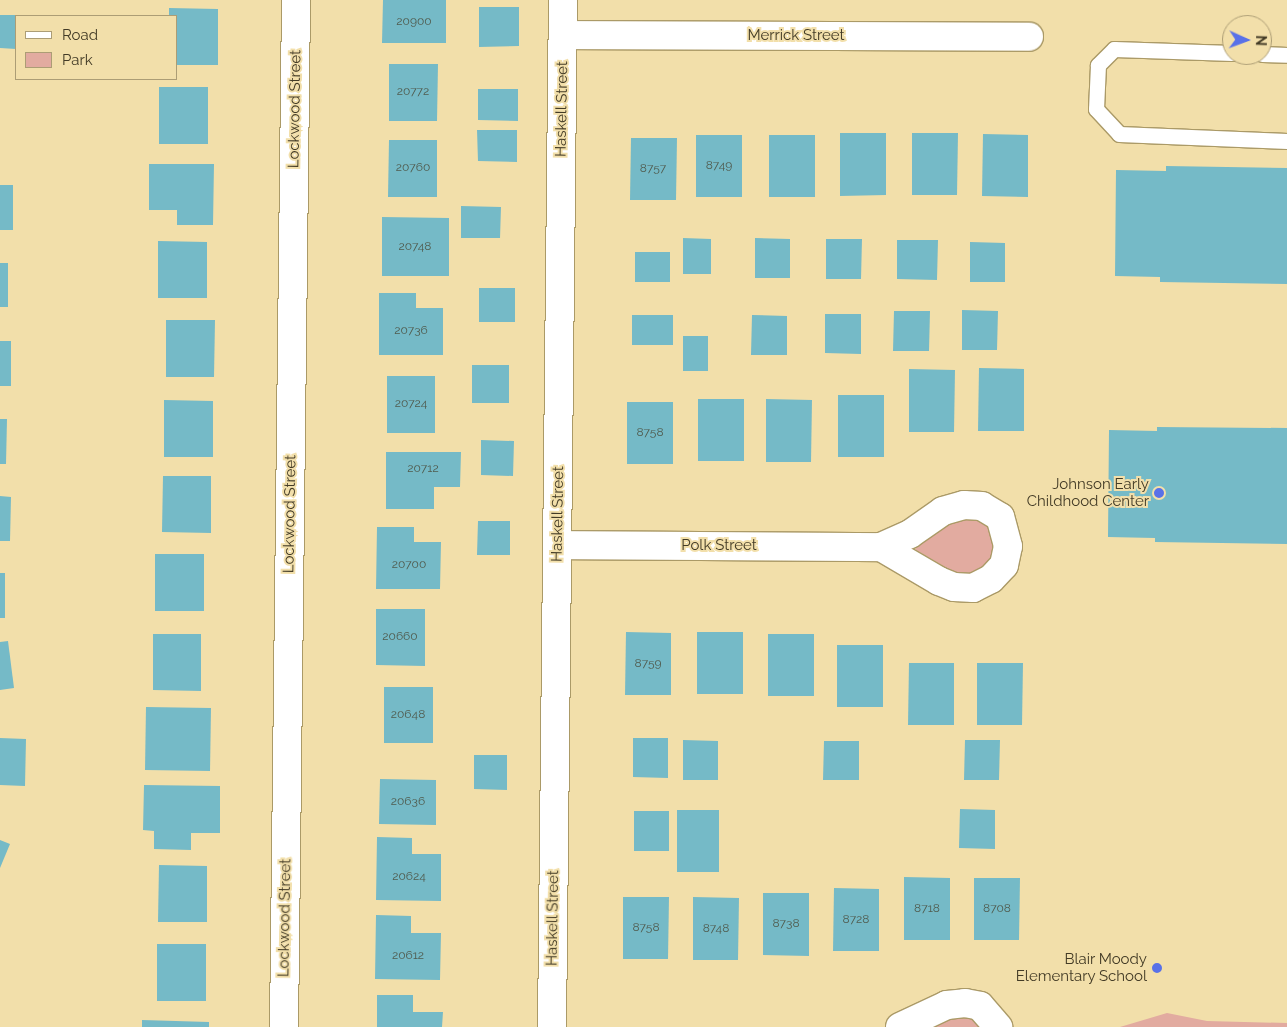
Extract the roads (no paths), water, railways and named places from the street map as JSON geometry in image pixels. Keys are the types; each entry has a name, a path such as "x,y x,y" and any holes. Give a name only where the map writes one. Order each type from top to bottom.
{"street":[{"name":"Lockwood Street","path":"284,1027 296,0"},
{"name":"Haskell Street","path":"552,1027 563,0"},
{"name":"Merrick Street","path":"563,35 1029,37"},
{"name":"Polk Street","path":"558,545 881,547"},
{"path":"900,1027 947,1005 965,1004 980,1006 998,1027"}],"lane":[{"path":"1222,53 1114,49 1098,65 1096,109 1119,134 1287,141"},
{"path":"1272,54 1287,55"}],"place":[{"name":"Johnson Early Childhood Center","path":"1159,493"},
{"name":"Blair Moody Elementary School","path":"1157,968"}]}
